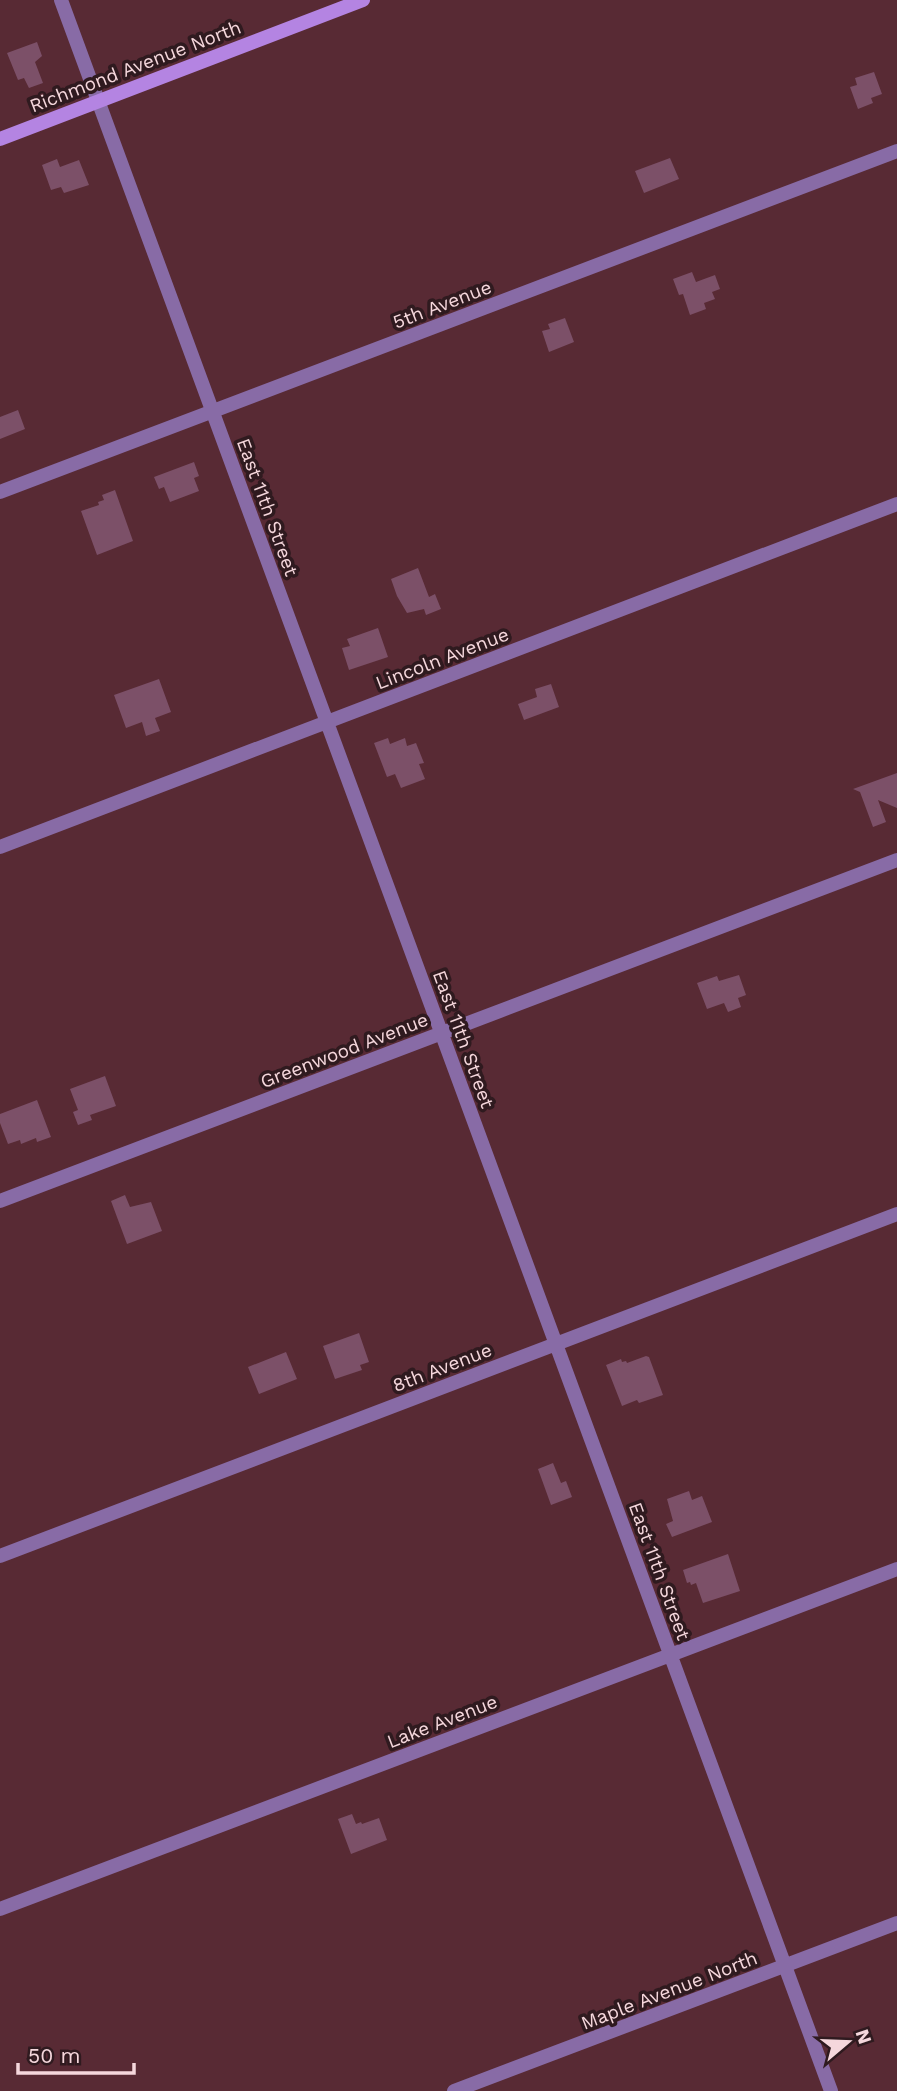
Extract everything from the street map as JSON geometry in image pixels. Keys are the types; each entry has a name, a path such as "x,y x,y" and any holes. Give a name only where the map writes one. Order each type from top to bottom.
{"street":[{"name":"East 11th Street","path":"61,0 831,2091"},
{"name":"Richmond Avenue North","path":"0,139 363,0"},
{"name":"5th Avenue","path":"0,492 897,151"},
{"name":"Lincoln Avenue","path":"0,847 897,505"},
{"name":"Greenwood Avenue","path":"0,1201 897,860"},
{"name":"8th Avenue","path":"0,1556 897,1214"},
{"name":"Lake Avenue","path":"0,1909 897,1569"},
{"name":"Maple Avenue North","path":"454,2091 897,1923"}],"building":[{"path":"37,42 42,56 35,62 43,83 29,88 24,78 18,80 7,53"},
{"path":"874,72 882,94 871,98 873,103 858,109 850,87 857,85 855,78"},
{"path":"670,158 679,179 644,193 635,171"},
{"path":"57,159 60,167 79,160 89,185 64,193 61,187 51,190 42,165"},
{"path":"692,272 696,282 715,275 720,289 712,292 715,299 704,303 706,309 690,315 683,294 679,295 673,279"},
{"path":"565,318 574,342 549,352 542,331 550,329 548,324"},
{"path":"18,410 25,429 0,439 0,417"},
{"path":"194,462 199,476 194,478 199,491 170,502 164,487 159,489 154,477"},
{"path":"115,490 133,541 97,555 81,511 99,505 98,502 104,500 102,495"},
{"path":"418,568 429,597 435,594 441,609 426,615 424,609 407,613 391,579"},
{"path":"378,628 388,657 349,670 342,648 350,646 347,639"},
{"path":"159,679 171,712 155,718 160,731 146,736 142,722 126,728 114,695"},
{"path":"551,684 559,707 524,720 518,704 537,697 535,689"},
{"path":"388,738 390,744 405,738 407,746 416,743 424,763 419,764 425,779 401,788 395,774 387,777 374,743"},
{"path":"897,773 897,808 878,800 886,822 873,827 860,792 853,789"},
{"path":"739,975 746,995 738,998 741,1007 728,1012 724,1003 707,1009 697,983 717,976 719,981"},
{"path":"105,1076 116,1106 90,1115 92,1120 78,1125 73,1112 78,1110 70,1089"},
{"path":"37,1100 51,1137 37,1142 36,1138 21,1144 20,1140 8,1144 0,1123 0,1114"},
{"path":"125,1195 130,1207 151,1202 162,1231 127,1244 111,1201"},
{"path":"359,1333 369,1362 360,1365 362,1370 335,1379 323,1346"},
{"path":"286,1352 297,1379 259,1394 248,1367"},
{"path":"649,1357 663,1395 622,1406 606,1365 621,1359 627,1363"},
{"path":"553,1463 561,1483 566,1481 572,1497 551,1505 538,1469"},
{"path":"689,1491 692,1500 702,1496 712,1522 672,1537 666,1524 673,1521 667,1499"},
{"path":"728,1554 740,1591 703,1603 696,1583 687,1583 683,1570"},
{"path":"352,1814 356,1824 379,1818 387,1840 351,1854 338,1819"}]}
